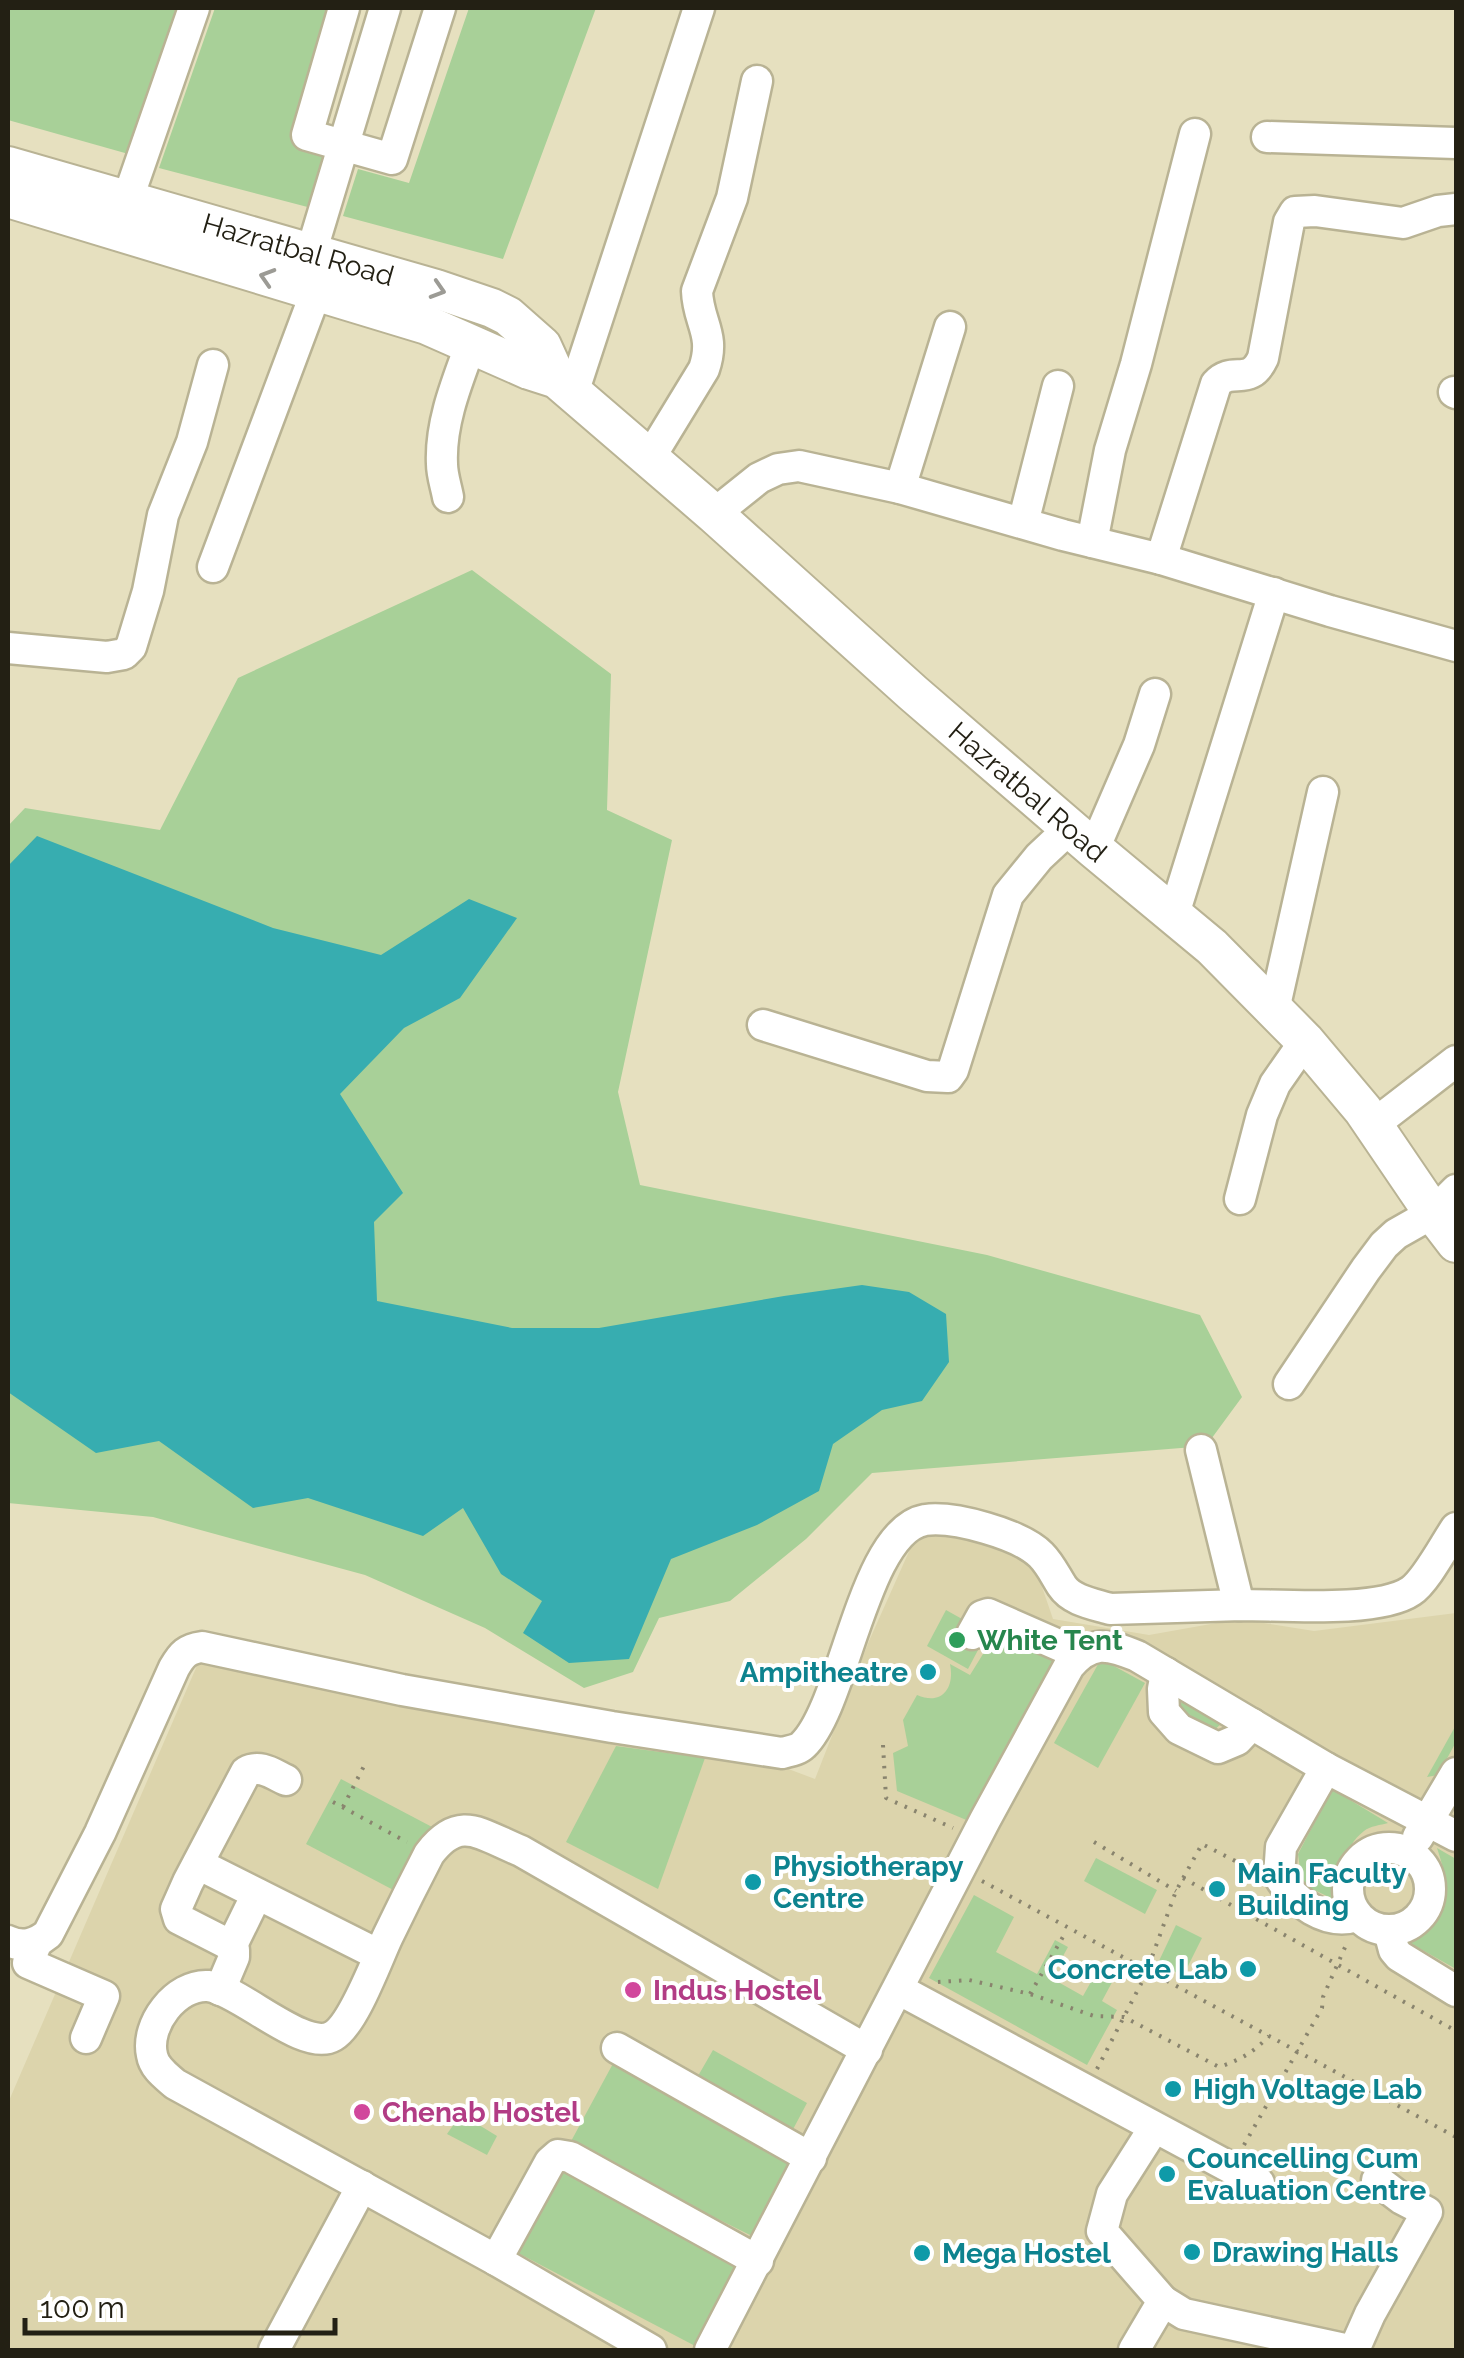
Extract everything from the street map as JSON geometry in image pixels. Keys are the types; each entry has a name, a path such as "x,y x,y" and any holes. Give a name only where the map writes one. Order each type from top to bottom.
{"main road":[{"name":"Hazratbal Road","path":"8,166 470,300 508,316 542,346 565,386"},
{"name":"Hazratbal Road","path":"8,198 427,325 565,386 913,693 1212,947 1305,1041 1372,1124 1445,1201 1456,1242"}],"street":[{"path":"127,201 194,8"},
{"path":"344,8 307,136 392,159 440,8"},
{"path":"311,254 385,8"},
{"path":"565,386 699,8"},
{"path":"649,458 708,357 708,328 698,307 698,290 732,198 757,81"},
{"path":"1092,542 1110,450 1195,134"},
{"path":"1267,136 1456,143"},
{"path":"1161,558 1216,384 1230,375 1249,376 1263,358 1295,212 1403,223 1438,210 1456,209"},
{"path":"214,568 316,292"},
{"path":"900,488 950,327"},
{"path":"448,497 442,465 445,432 450,402 470,344"},
{"path":"8,648 107,657 124,654 131,647 164,515 192,442 213,365"},
{"path":"1023,524 1058,386"},
{"path":"714,514 759,478 790,466 843,474 1161,558 1456,646"},
{"path":"1174,914 1274,594"},
{"path":"764,1025 927,1076 948,1077 954,1070 1008,895 1039,857 1082,838 1138,746 1155,694"},
{"path":"1274,1010 1322,792"},
{"path":"1240,1198 1262,1115 1275,1084 1305,1041"},
{"path":"1372,1124 1456,1061"},
{"path":"1290,1384 1384,1245 1445,1201"},
{"path":"1201,1450 1239,1605"},
{"path":"86,2038 104,1996 28,1963 22,1942 48,1934 58,1919 174,1668 181,1655 191,1649 202,1647 402,1690 612,1728 793,1751 803,1746 828,1702 850,1636 894,1542 908,1527 925,1520 982,1527 1013,1537 1038,1551 1054,1569 1064,1590 1083,1602 1110,1609 1351,1604 1398,1597 1413,1590 1425,1577 1456,1528"},
{"path":"972,1634 982,1616 988,1614 1079,1654"},
{"path":"710,2350 976,1838 1079,1654 1096,1646 1116,1647 1138,1656 1326,1768 1456,1836"},
{"path":"1166,1673 1164,1712 1179,1729 1218,1748 1237,1740 1252,1724"},
{"path":"232,1947 180,1919 176,1915 179,1901 246,1772 260,1768 286,1780"},
{"path":"1326,1768 1281,1847 1279,1876 1309,1907 1334,1919 1370,1924 1412,1924 1428,1904 1430,1880 1419,1860 1410,1853 1399,1848 1377,1849 1358,1861 1348,1882 1348,1894 1370,1924 1399,1956 1456,1990"},
{"path":"1410,1853 1456,1773"},
{"path":"651,2350 176,2084 160,2071 152,2056 152,2037 159,2019 174,1998 208,1986 283,2025 309,2036 330,2038 354,2010 429,1854 441,1838 455,1830 468,1830 522,1851 867,2050"},
{"path":"198,1864 379,1955"},
{"path":"220,1990 234,1957 232,1947 257,1894"},
{"path":"898,1989 1259,2183"},
{"path":"617,2048 811,2158"},
{"path":"1154,2128 1112,2194 1102,2232 1163,2302 1184,2314 1352,2350 1427,2212 1377,2180"},
{"path":"496,2260 550,2162 558,2155 570,2157 758,2261"},
{"path":"274,2350 362,2186"},
{"path":"1134,2350 1163,2302"}],"path":[{"path":"882,1745 886,1798 976,1838"},
{"path":"343,1806 364,1766"},
{"path":"333,1802 429,1854"},
{"path":"1094,1842 1176,1891"},
{"path":"1086,2091 1148,1970 1176,1891 1202,1844 1285,1886"},
{"path":"960,1869 1456,2137"},
{"path":"1183,1878 1456,2031"},
{"path":"1231,2168 1322,2008 1323,1997 1352,1933 1370,1924"},
{"path":"1030,1994 1064,1935"},
{"path":"898,1989 969,1980 1030,1994 1094,2016 1124,2017 1219,2067 1239,2060 1269,2036"}],"shaded area":[{"path":"923,1529 969,1534 994,1549 1030,1552 1053,1619 1149,1635 1239,1619 1314,1631 1456,1613 1456,2350 8,2350 8,2103 202,1654 725,1745 815,1779 869,1641"}],"green space":[{"path":"8,8 179,8 132,155 8,120"},
{"path":"215,8 329,8 296,133 332,158 319,210 159,168"},
{"path":"469,8 596,8 503,259 343,216 358,169 409,183"},
{"path":"472,570 611,674 607,810 672,840 618,1092 640,1185 987,1255 1200,1315 1242,1397 1206,1446 872,1473 806,1539 730,1601 659,1618 633,1672 584,1688 485,1628 365,1575 153,1517 8,1503 8,826 25,808 160,830 238,678"},
{"name":"White Tent","path":"946,1610 987,1633 968,1669 927,1646"},
{"path":"1001,1625 1063,1655 976,1824 897,1791 893,1753 908,1746 903,1720 917,1695 933,1698 945,1693 950,1664 970,1675"},
{"path":"1101,1659 1145,1683 1098,1768 1054,1743"},
{"path":"1182,1699 1222,1723 1211,1733 1179,1714"},
{"path":"1456,1725 1456,1742 1438,1775 1427,1777"},
{"path":"616,1746 705,1758 658,1889 566,1842"},
{"path":"341,1779 434,1828 399,1893 306,1844"},
{"path":"1332,1789 1388,1823 1366,1829 1351,1845 1335,1900 1302,1884 1298,1854"},
{"path":"1437,1848 1456,1859 1456,1969 1408,1942 1431,1921 1443,1901 1445,1878"},
{"path":"1096,1858 1157,1890 1145,1914 1084,1881"},
{"path":"974,1895 1014,1917 996,1952 1037,1974 1055,1940 1068,1947 1051,1978 1083,1996 1101,1964 1117,1973 1102,2001 1117,2010 1087,2065 929,1978"},
{"path":"1176,1925 1202,1938 1183,1976 1158,1963"},
{"path":"713,2050 807,2103 782,2150 796,2158 756,2238 569,2145 616,2058 687,2095"},
{"path":"461,2114 497,2136 487,2155 447,2134"},
{"path":"560,2165 741,2257 699,2348 516,2252"}],"water":[{"path":"37,836 273,928 381,955 469,899 517,918 460,998 404,1028 340,1094 403,1193 374,1222 377,1301 512,1328 599,1328 862,1285 909,1292 946,1314 949,1362 922,1401 882,1410 833,1444 819,1491 757,1525 671,1559 629,1659 569,1663 523,1633 542,1601 501,1574 463,1508 423,1536 308,1498 253,1508 159,1441 96,1453 8,1392 8,866"}],"place":[{"name":"White Tent","path":"957,1640"},
{"name":"Ampitheatre","path":"928,1672"},
{"name":"Physiotherapy Centre","path":"753,1882"},
{"name":"Main Faculty Building","path":"1217,1889"},
{"name":"Concrete Lab","path":"1248,1969"},
{"name":"Indus Hostel","path":"633,1990"},
{"name":"High Voltage Lab","path":"1173,2089"},
{"name":"Chenab Hostel","path":"362,2112"},
{"name":"Councelling Cum Evaluation Centre","path":"1167,2174"},
{"name":"Drawing Halls","path":"1192,2252"},
{"name":"Mega Hostel","path":"922,2253"}]}
